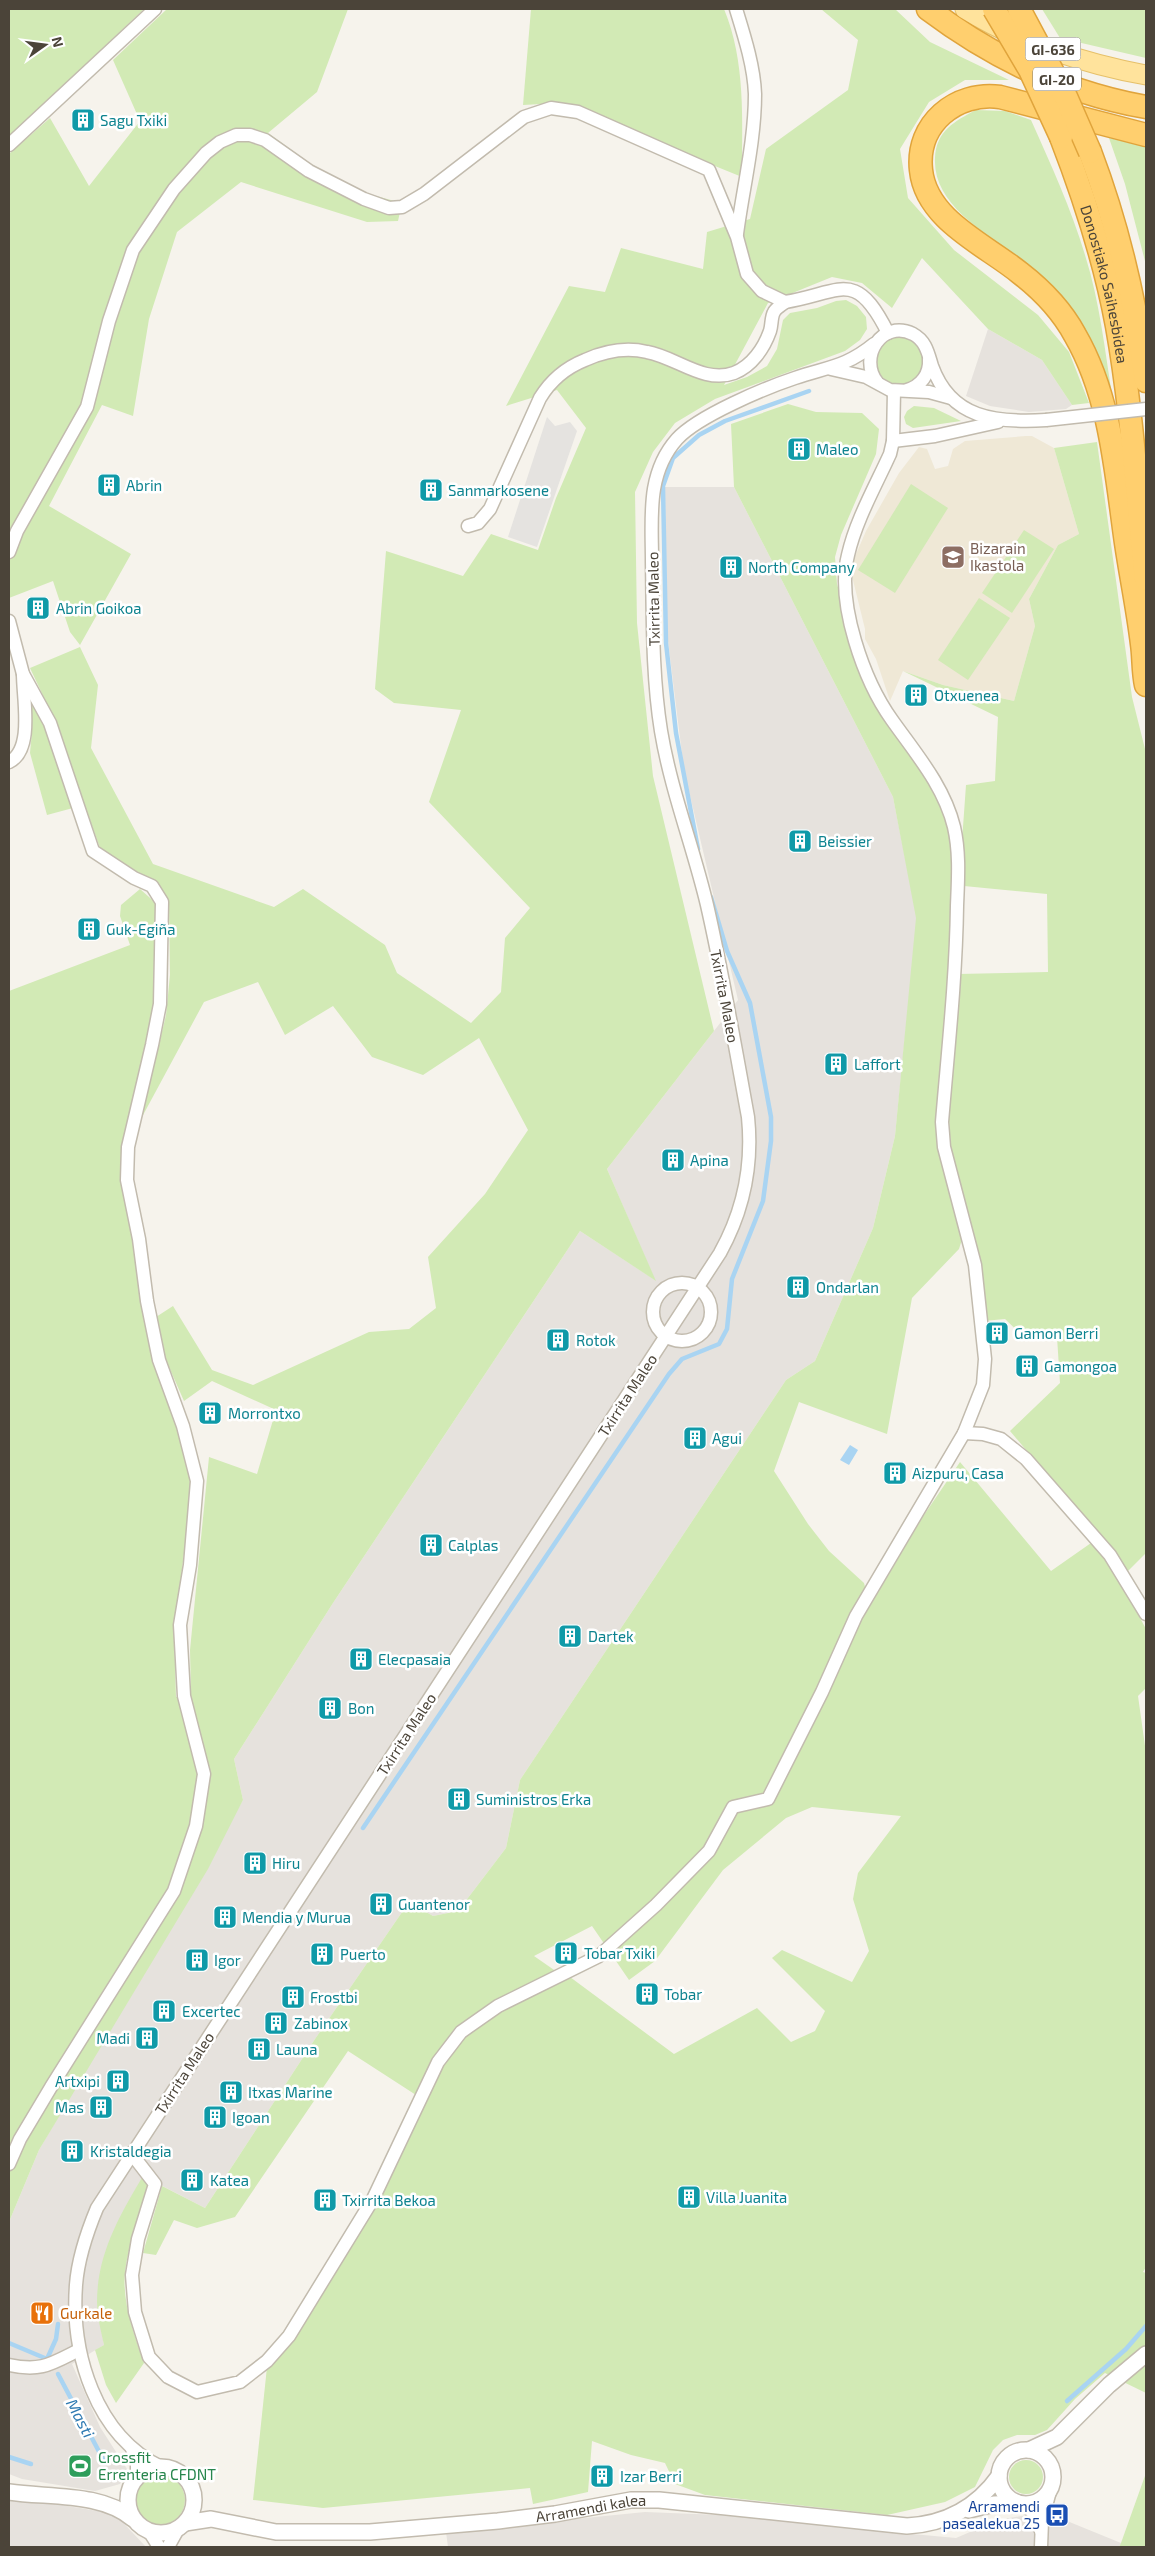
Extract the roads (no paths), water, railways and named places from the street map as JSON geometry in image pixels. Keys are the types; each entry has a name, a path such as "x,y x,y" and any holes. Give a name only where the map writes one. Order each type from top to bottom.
{"highway":[{"path":"928,9 958,32 998,55 1044,77 1084,91 1146,107"},
{"name":"Donostiako Saihesbidea","path":"994,9 1030,70 1061,137 1090,218 1117,326 1128,402 1146,579"},
{"name":"Donostiako Saihesbidea","path":"1019,9 1066,97 1090,152 1121,245 1137,322 1146,381"},
{"path":"1146,135 1000,97 980,96 951,106 936,120 925,138 921,159 923,180 932,200 949,219 1019,272 1048,298 1073,330 1091,366 1103,404 1114,456 1146,685"}],"main road":[{"name":"GI-636","path":"965,9 1026,40 1074,56 1146,75"}],"street":[{"path":"9,145 155,9"},
{"path":"736,9 745,38 755,93 752,143 742,189 737,237"},
{"path":"9,552 17,531 87,408 109,321 133,250 174,189 206,153 220,142 236,135 250,135 265,140 309,171 364,199 389,208 402,207 424,194 524,117 551,108 578,112 709,170 737,237 747,274 762,291 786,302"},
{"path":"468,526 478,523 490,509 547,386 562,372 603,352 627,350 648,352 698,372 717,375 734,373 748,364 760,352 770,331 774,312 786,302 835,289 851,289 871,305 888,333"},
{"path":"877,382 871,372 869,362 874,344 888,333 901,331 912,334 923,342 938,378 951,398 967,410 1000,421"},
{"name":"Txirrita Maleo","path":"160,2467 146,2459 131,2446 106,2416 96,2399 80,2350 76,2323 76,2283 84,2245 97,2208 131,2153 720,1253 736,1221 746,1186 750,1134 724,987 706,902 675,797 662,733 653,655 653,490 661,465 679,437 693,425 785,382 831,369 853,359 874,344"},
{"path":"899,391 915,387 923,380 929,367 929,356"},
{"path":"831,369 855,373 899,391 929,392 951,398"},
{"path":"131,2153 155,2184 138,2239 132,2275 135,2312 149,2357 168,2377 197,2392 240,2382 267,2361 289,2336 373,2199 438,2062 461,2032 498,2006 599,1956 656,1906 709,1851 733,1807 768,1798 822,1692 856,1616 964,1433 983,1384 985,1358 975,1265 944,1148 942,1122 957,940 957,846 946,802 935,779 885,710 861,658 849,612 846,583 847,557 852,541 890,454 899,391"},
{"path":"893,441 935,436 1000,421 1046,420 1146,409"},
{"path":"9,620 23,674 26,722 21,752 9,762"},
{"path":"9,2164 20,2139 51,2087 174,1891 196,1826 204,1774 184,1696 180,1625 190,1565 197,1481 183,1426 159,1360 127,1180 128,1147 160,1004 162,902 152,886 134,878 93,851 50,723 23,674"},
{"path":"682,1282 698,1287 710,1303 711,1316 706,1328 690,1340 678,1341 665,1336 655,1324 653,1307 655,1299 666,1287 674,1284 682,1282"},
{"path":"964,1433 983,1434 1001,1439 1026,1459 1110,1554 1146,1614"},
{"path":"9,2364 28,2369 40,2368 80,2350"},
{"path":"1041,2531 1035,2516 1022,2504 1005,2494 999,2476 1000,2468 1007,2458 1016,2451 1029,2450 1048,2443 1064,2431 1109,2385 1146,2354"},
{"path":"1052,2468 1056,2448 1064,2431"},
{"name":"Txirrita Maleo","path":"131,2446 137,2461 138,2476"},
{"path":"1029,2450 1043,2455 1052,2468 1054,2477 1041,2531 1041,2547"},
{"path":"133,2518 129,2509 129,2490 138,2476 152,2468 160,2467 180,2473 205,2507 220,2519"},
{"name":"Arramendi kalea","path":"960,2512 982,2496 999,2476"},
{"path":"94,2500 129,2490"},
{"path":"168,2547 192,2513 194,2502 192,2490"},
{"path":"1022,2504 1040,2501 1050,2491"},
{"path":"9,2492 94,2500 115,2506 149,2531 159,2547"},
{"name":"Arramendi kalea","path":"220,2519 276,2532 370,2532 555,2514 630,2500 702,2503 907,2526 934,2522 960,2512 994,2504 1022,2504"},
{"path":"149,2531 164,2533 182,2526 220,2519"}],"water":[{"path":"850,1445 858,1450 849,1465 840,1460"}],"waterway":[{"path":"698,849 676,733 666,643 663,486 673,458 699,435 725,421 809,391"},
{"path":"363,1828 669,1374 682,1359 719,1344 727,1329 732,1279 763,1201 771,1141 771,1117 750,1003 727,951 711,897"},
{"path":"9,2343 47,2359 56,2339 58,2324"},
{"path":"1067,2401 1126,2349 1146,2326"},
{"name":"Masti","path":"58,2374 104,2461"},
{"path":"9,2457 31,2464"}],"place":[{"name":"Sagu Txiki","path":"83,120"},
{"name":"Maleo","path":"799,449"},
{"name":"Abrin","path":"109,485"},
{"name":"Sanmarkosene","path":"431,490"},
{"name":"Bizarain Ikastola","path":"953,557"},
{"name":"North Company","path":"731,567"},
{"name":"Abrin Goikoa","path":"38,608"},
{"name":"Otxuenea","path":"916,695"},
{"name":"Beissier","path":"800,841"},
{"name":"Guk-Egiña","path":"89,929"},
{"name":"Laffort","path":"836,1064"},
{"name":"Apina","path":"673,1160"},
{"name":"Ondarlan","path":"798,1287"},
{"name":"Gamon Berri","path":"997,1333"},
{"name":"Rotok","path":"558,1340"},
{"name":"Gamongoa","path":"1027,1366"},
{"name":"Morrontxo","path":"210,1413"},
{"name":"Agui","path":"695,1438"},
{"name":"Aizpuru, Casa","path":"895,1473"},
{"name":"Calplas","path":"431,1545"},
{"name":"Dartek","path":"570,1636"},
{"name":"Elecpasaia","path":"361,1659"},
{"name":"Bon","path":"330,1708"},
{"name":"Suministros Erka","path":"459,1799"},
{"name":"Hiru","path":"255,1863"},
{"name":"Guantenor","path":"381,1904"},
{"name":"Mendia y Murua","path":"225,1917"},
{"name":"Tobar Txiki","path":"566,1953"},
{"name":"Puerto","path":"322,1954"},
{"name":"Igor","path":"197,1960"},
{"name":"Tobar","path":"647,1994"},
{"name":"Frostbi","path":"293,1997"},
{"name":"Excertec","path":"164,2011"},
{"name":"Zabinox","path":"276,2023"},
{"name":"Madi","path":"147,2038"},
{"name":"Launa","path":"259,2049"},
{"name":"Artxipi","path":"118,2081"},
{"name":"Itxas Marine","path":"231,2092"},
{"name":"Mas","path":"101,2107"},
{"name":"Igoan","path":"215,2117"},
{"name":"Kristaldegia","path":"72,2151"},
{"name":"Katea","path":"192,2180"},
{"name":"Villa Juanita","path":"689,2197"},
{"name":"Txirrita Bekoa","path":"325,2200"},
{"name":"Gurkale","path":"42,2313"},
{"name":"Crossfit Errenteria CFDNT","path":"80,2466"},
{"name":"Izar Berri","path":"602,2476"},
{"name":"Arramendi pasealekua 25","path":"1057,2515"}]}
